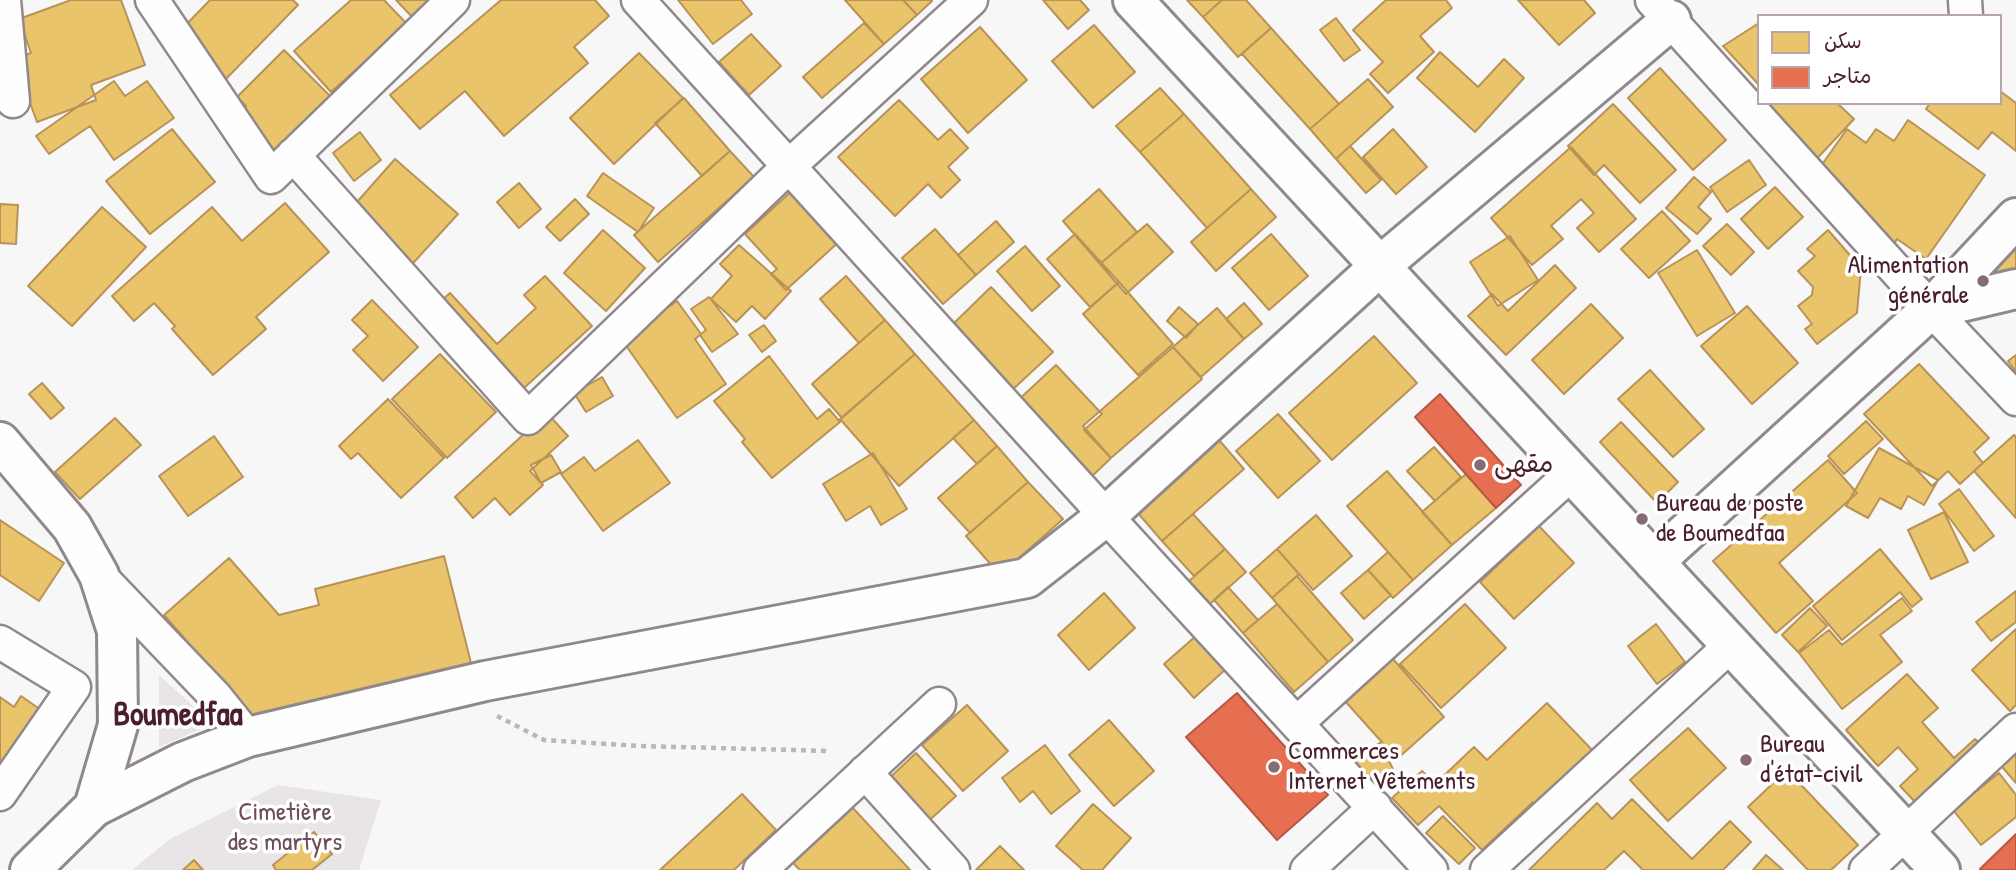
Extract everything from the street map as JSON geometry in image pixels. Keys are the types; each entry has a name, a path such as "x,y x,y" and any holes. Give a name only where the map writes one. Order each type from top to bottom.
{"street":[{"path":"4,0 13,101"},
{"path":"152,0 271,177 453,0"},
{"path":"638,0 1106,516 1432,870"},
{"path":"293,155 528,418 788,167 971,0"},
{"path":"1133,0 1940,870"},
{"path":"30,870 94,807 183,762 248,737 485,681 1027,578 1106,516 1661,10 1931,310 2016,399"},
{"path":"1654,562 1931,310 2016,218"},
{"path":"1931,310 2016,289"},
{"path":"0,442 72,527 99,575 117,631 118,725 94,807"},
{"path":"1297,723 1572,473"},
{"path":"99,575 215,695 248,737"},
{"path":"0,642 74,687 118,695"},
{"path":"1487,870 1731,645"},
{"path":"0,794 74,687"},
{"path":"760,870 939,704"},
{"path":"1866,870 2016,730"},
{"path":"865,772 953,870"},
{"path":"1307,870 1375,807"}],"path":[{"path":"488,711 544,740 640,746 830,751"}],"green space":[{"path":"159,675 213,724 159,747"},
{"name":"Cimetière des martyrs","path":"278,785 381,800 359,870 132,870 170,839"}],"building: سكن":[{"path":"71,0 121,0 145,65 91,85 96,100 37,122 14,59 31,53 19,19"},
{"path":"210,0 293,0 298,5 222,83 174,37"},
{"path":"351,0 384,0 407,24 331,92 294,51"},
{"path":"396,0 438,0 416,21"},
{"path":"501,0 595,0 609,16 574,47 588,63 504,136 465,91 420,129 390,95"},
{"path":"678,0 741,0 752,14 713,44"},
{"path":"845,0 903,0 917,15 884,44"},
{"path":"903,0 932,0 932,1 917,15"},
{"path":"1043,0 1080,0 1089,10 1068,29"},
{"path":"1187,0 1222,0 1203,17"},
{"path":"1222,0 1246,0 1271,28 1238,57 1203,17"},
{"path":"1386,0 1446,0 1452,8 1420,36 1434,52 1388,93 1370,74 1383,62 1353,30"},
{"path":"1518,0 1584,0 1595,13 1559,45"},
{"path":"1336,18 1360,50 1344,61 1320,30"},
{"path":"864,23 884,44 822,98 803,77"},
{"path":"1757,24 1757,83 1723,46"},
{"path":"1094,25 1135,72 1093,108 1052,61"},
{"path":"980,27 1027,80 968,133 921,79"},
{"path":"1271,28 1339,104 1310,129 1242,54"},
{"path":"751,34 781,66 749,95 719,62"},
{"path":"284,50 330,96 270,157 233,120 246,106 237,97"},
{"path":"1440,52 1478,87 1504,59 1524,78 1475,132 1417,78"},
{"path":"639,53 683,98 614,164 570,118"},
{"path":"1660,68 1726,140 1693,170 1628,98"},
{"path":"1368,79 1393,107 1336,159 1310,129"},
{"path":"114,81 125,96 147,81 174,118 114,160 90,126 49,154 36,136"},
{"path":"1160,88 1184,114 1140,152 1116,126"},
{"path":"2002,92 2016,103 2016,151 1992,132 1978,149 1926,109 1929,105 2002,105"},
{"path":"684,98 730,151 702,176 655,123"},
{"path":"899,100 938,140 950,129 968,148 948,167 960,180 941,198 928,184 895,216 838,157"},
{"path":"1613,104 1676,170 1640,203 1604,165 1594,175 1568,146"},
{"path":"1767,105 1839,105 1854,119 1810,166 1757,116"},
{"path":"1184,114 1251,189 1207,228 1140,152"},
{"path":"1908,120 1985,175 1926,259 1897,239 1891,249 1814,176 1847,129 1866,143 1876,129 1894,141"},
{"path":"172,129 215,182 150,234 106,181"},
{"path":"1393,129 1427,167 1396,194 1363,157"},
{"path":"360,132 381,160 354,181 333,153"},
{"path":"1350,146 1381,180 1366,193 1336,159"},
{"path":"1571,147 1636,219 1599,252 1577,228 1594,213 1581,199 1551,226 1563,239 1532,265 1491,218"},
{"path":"730,151 754,177 658,262 634,235"},
{"path":"395,159 458,214 404,273 342,219"},
{"path":"1749,160 1766,185 1727,212 1710,187"},
{"path":"603,173 654,208 638,232 587,196"},
{"path":"1694,177 1711,192 1698,207 1711,219 1697,234 1666,208"},
{"path":"519,183 541,209 519,228 497,202"},
{"path":"1775,187 1803,217 1768,249 1741,219"},
{"path":"795,188 842,239 786,290 771,274 777,269 745,234"},
{"path":"1099,189 1137,232 1100,264 1063,221"},
{"path":"1251,189 1276,217 1216,271 1191,242"},
{"path":"575,199 589,214 560,241 546,227"},
{"path":"285,203 329,252 256,317 266,329 213,375 172,329 175,326 154,303 134,321 112,296 212,207 242,241"},
{"path":"0,204 18,205 16,244 0,243"},
{"path":"102,207 146,247 72,326 28,286"},
{"path":"1662,211 1690,241 1649,278 1621,249"},
{"path":"996,221 1014,242 976,275 958,255"},
{"path":"1147,224 1173,252 1126,294 1100,264"},
{"path":"1727,224 1754,252 1731,275 1703,246"},
{"path":"935,229 976,275 943,304 902,258"},
{"path":"603,230 645,268 606,311 564,273"},
{"path":"1828,230 1861,268 1857,313 1817,344 1805,329 1812,324 1798,306 1812,295 1813,287 1798,271 1815,256 1807,249"},
{"path":"1075,234 1119,282 1090,307 1047,259"},
{"path":"1271,234 1308,276 1269,310 1232,268"},
{"path":"1510,236 1538,280 1498,306 1470,262"},
{"path":"2016,237 2016,288 2013,289 1989,263"},
{"path":"739,245 791,291 765,319 752,306 736,322 711,299 732,276 720,264"},
{"path":"1025,246 1060,286 1032,311 997,271"},
{"path":"1697,250 1735,313 1697,336 1658,273"},
{"path":"1555,265 1576,288 1506,355 1468,316 1492,294 1508,311"},
{"path":"545,276 592,326 513,398 431,310 450,293 497,344 536,308 524,295"},
{"path":"846,276 885,320 859,343 820,299"},
{"path":"1119,282 1173,344 1138,375 1083,314"},
{"path":"991,287 1053,352 1010,392 949,328"},
{"path":"709,297 738,334 712,352 700,335 706,330 691,309"},
{"path":"372,300 418,347 383,381 353,350 368,336 352,320"},
{"path":"677,301 701,334 695,339 726,384 677,418 622,340"},
{"path":"1244,303 1262,324 1244,339 1226,319"},
{"path":"1591,304 1623,338 1564,394 1532,360"},
{"path":"1747,306 1798,363 1752,404 1701,346"},
{"path":"1179,307 1198,324 1186,338 1167,321"},
{"path":"1217,308 1244,339 1201,377 1173,347"},
{"path":"885,320 915,354 842,418 812,384"},
{"path":"764,325 776,341 762,352 749,335"},
{"path":"1374,336 1417,383 1332,460 1289,413"},
{"path":"1173,347 1202,379 1111,458 1083,426"},
{"path":"440,354 496,412 447,458 392,399"},
{"path":"915,354 974,420 899,486 840,419"},
{"path":"2016,355 2016,372 2008,361"},
{"path":"769,356 817,419 829,409 840,422 772,478 742,442 745,439 714,401"},
{"path":"1919,364 1989,438 1974,452 1983,463 1960,484 1948,471 1932,486 1864,414"},
{"path":"1056,365 1102,414 1084,430 1111,458 1087,481 1014,404"},
{"path":"1650,370 1704,429 1673,457 1618,399"},
{"path":"602,377 613,396 586,412 574,393"},
{"path":"42,383 64,408 51,419 29,394"},
{"path":"388,399 444,458 401,498 358,453 351,459 339,446"},
{"path":"547,413 568,436 530,471 543,485 510,515 495,498 473,518 455,497"},
{"path":"1278,414 1320,461 1278,498 1236,451"},
{"path":"115,418 141,445 80,499 55,472"},
{"path":"974,420 997,446 977,464 953,438"},
{"path":"1866,421 1883,439 1844,474 1828,456"},
{"path":"1621,422 1678,482 1657,503 1600,442"},
{"path":"2014,435 2016,437 2016,518 1974,471"},
{"path":"214,436 243,477 188,516 159,476"},
{"path":"638,440 670,483 603,531 561,474 584,457 595,471"},
{"path":"1219,440 1244,469 1162,541 1137,512"},
{"path":"997,446 1028,482 970,533 938,498"},
{"path":"1434,447 1461,477 1435,501 1407,471"},
{"path":"1879,448 1938,480 1924,505 1908,496 1901,509 1880,498 1868,518 1846,506"},
{"path":"873,453 907,509 881,525 870,506 846,521 823,484"},
{"path":"551,455 561,472 541,483 531,465"},
{"path":"1828,460 1857,493 1779,563 1813,601 1776,633 1713,561"},
{"path":"1387,471 1452,545 1413,580 1347,506"},
{"path":"1466,474 1496,508 1452,545 1422,512"},
{"path":"1028,482 1063,519 1000,575 966,536"},
{"path":"1959,489 1994,536 1974,551 1939,504"},
{"path":"1944,512 1968,562 1931,579 1908,530"},
{"path":"1193,514 1225,549 1194,576 1162,541"},
{"path":"1316,515 1352,556 1313,590 1277,549"},
{"path":"0,520 64,563 39,601 0,575"},
{"path":"1539,526 1574,563 1514,619 1480,582"},
{"path":"1225,549 1246,572 1210,604 1189,581"},
{"path":"1277,549 1299,574 1272,598 1250,573"},
{"path":"1880,549 1922,599 1912,607 1900,592 1842,640 1813,606"},
{"path":"1388,552 1413,580 1393,598 1368,570"},
{"path":"444,556 471,663 254,718 164,615 229,558 279,615 319,605 315,589"},
{"path":"1368,570 1391,595 1364,619 1341,593"},
{"path":"1297,576 1353,640 1328,662 1272,598"},
{"path":"1228,587 1258,620 1243,633 1214,600"},
{"path":"2016,591 2016,622 1991,641 1976,622"},
{"path":"1104,593 1135,628 1089,670 1058,635"},
{"path":"1902,598 1912,611 1880,635 1902,662 1842,709 1799,653 1829,630 1842,645"},
{"path":"1277,604 1328,662 1294,692 1243,633"},
{"path":"1465,604 1506,648 1441,708 1400,664"},
{"path":"1810,608 1827,626 1798,652 1782,635"},
{"path":"1656,624 1685,662 1657,684 1628,646"},
{"path":"2016,629 2016,705 2010,711 1972,670"},
{"path":"1197,635 1227,668 1194,698 1164,664"},
{"path":"1393,659 1444,717 1397,759 1345,701"},
{"path":"1907,674 1938,708 1922,722 1954,758 1975,739 1982,746 1917,804 1900,786 1918,769 1898,747 1878,766 1846,730"},
{"path":"21,696 41,710 0,768 0,697 14,707"},
{"path":"1547,703 1595,753 1537,807 1533,802 1482,850 1439,806 1418,825 1392,798 1422,771 1435,784 1474,747 1487,760"},
{"path":"967,705 1008,751 963,791 922,745"},
{"path":"1109,720 1154,771 1114,806 1069,755"},
{"path":"1688,728 1726,768 1668,821 1630,780"},
{"path":"1380,743 1393,769 1357,786 1345,762"},
{"path":"2016,744 2016,783 1997,761"},
{"path":"1045,745 1080,791 1051,814 1033,791 1020,802 1002,778"},
{"path":"916,753 956,796 921,828 882,785"},
{"path":"1787,770 1858,845 1831,870 1808,870 1748,807"},
{"path":"1999,773 2016,795 2016,817 1981,845 1953,810"},
{"path":"742,794 776,830 734,870 660,870"},
{"path":"1632,799 1692,859 1730,821 1751,842 1723,870 1643,870 1624,851 1604,870 1529,870 1597,803 1612,819"},
{"path":"1093,804 1131,838 1102,870 1083,870 1056,846"},
{"path":"853,808 910,870 800,870 793,863"},
{"path":"1443,816 1475,848 1459,864 1426,833"},
{"path":"314,832 332,854 312,870 276,870 273,865"},
{"path":"1000,846 1024,870 976,870"},
{"path":"1766,855 1783,870 1753,870"},
{"path":"194,860 203,870 183,870"}],"building: متاجر":[{"path":"1440,394 1521,485 1496,508 1415,417"},
{"path":"1237,693 1328,795 1277,840 1186,737"},
{"path":"2016,834 2016,870 1980,869"}],"place":[{"name":"Alimentation générale","path":"1983,281"},
{"name":"مقهى","path":"1480,465"},
{"name":"Bureau de poste de Boumedfaa","path":"1642,519"},
{"name":"Bureau d'état-civil","path":"1746,760"},
{"name":"Commerces Internet Vêtements","path":"1274,767"}],"district":[{"name":"Boumedfaa","path":"178,716"}]}
